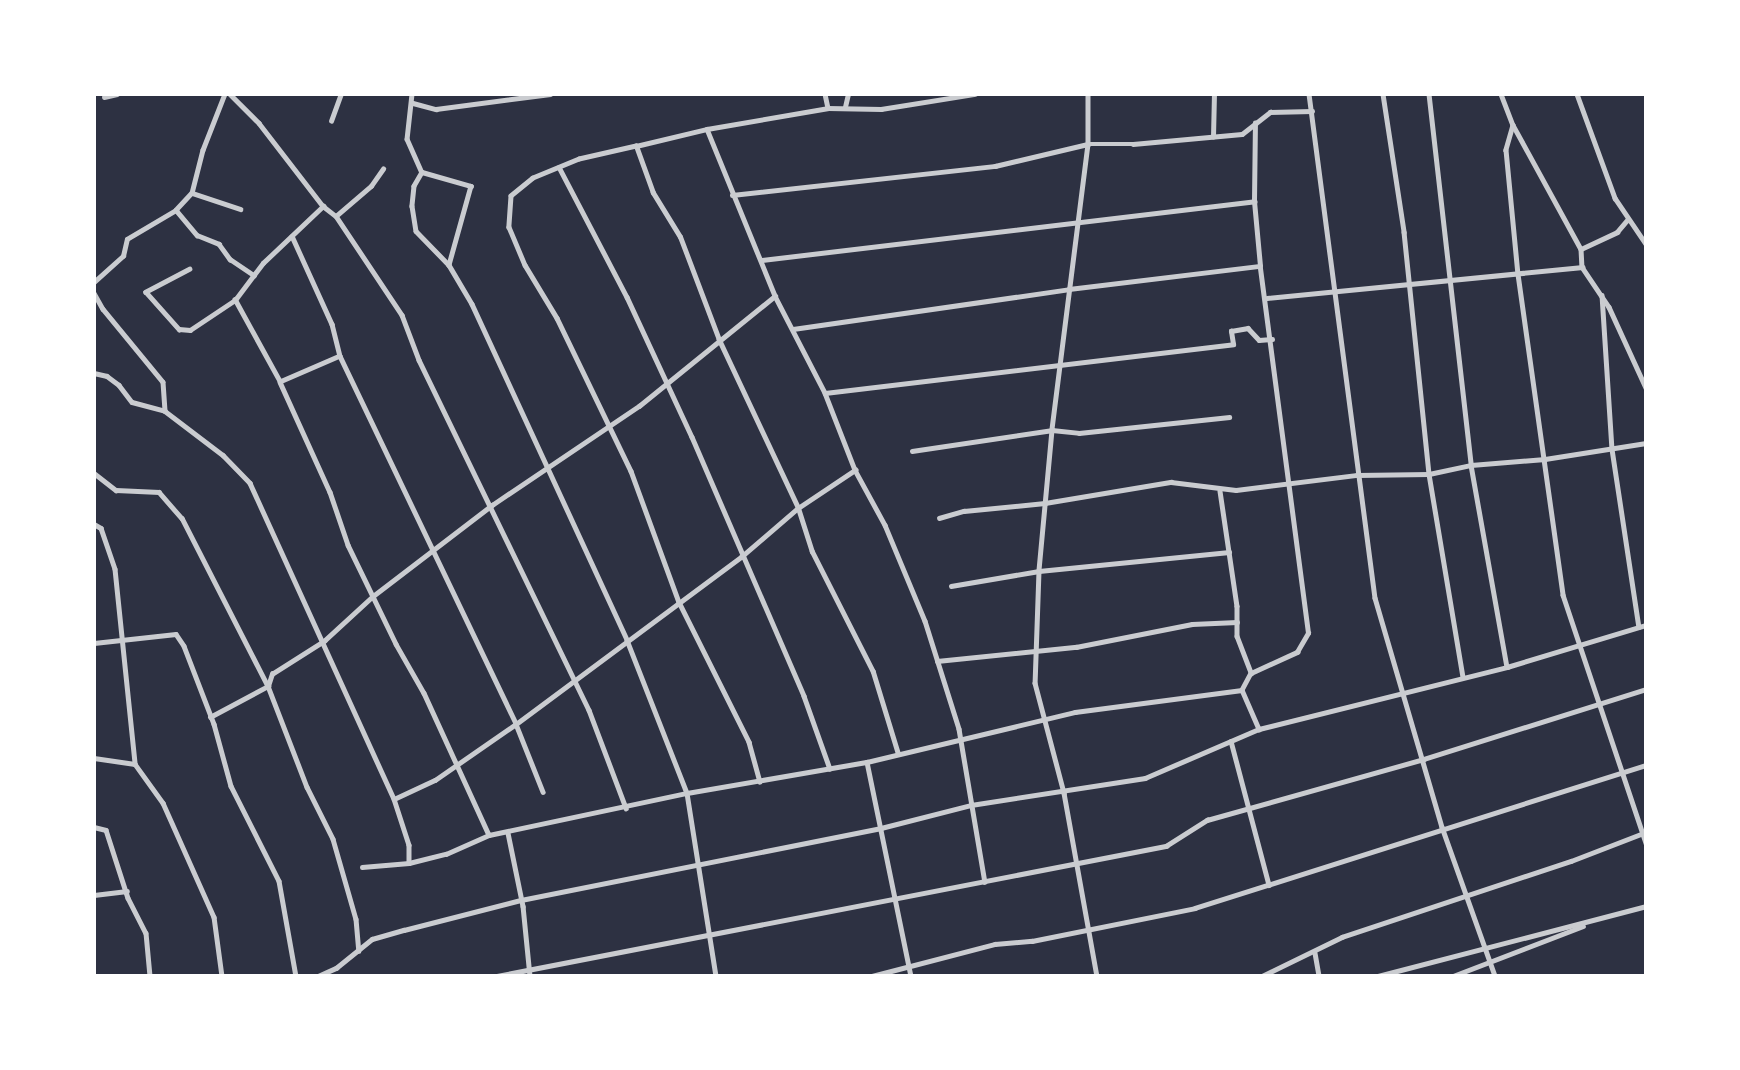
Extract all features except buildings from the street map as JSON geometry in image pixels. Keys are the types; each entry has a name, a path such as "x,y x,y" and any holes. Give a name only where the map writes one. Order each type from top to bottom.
{"street":[{"path":"104,97 117,94"},
{"path":"94,282 123,256 127,239 176,210 192,193 202,150 225,94"},
{"path":"230,94 259,123 323,206 336,216 402,315 419,360 492,505 573,679 626,808"},
{"path":"331,121 341,94"},
{"path":"411,94 413,103 407,139 422,172 471,186 449,265"},
{"path":"413,103 436,109 550,94"},
{"path":"825,94 828,108"},
{"path":"844,107 848,94"},
{"path":"760,782 749,742 679,603 631,471 509,227 511,196 533,178 605,151 707,129 828,108 881,109 975,94"},
{"path":"1088,94 1088,144 1052,430 1039,571 1035,683 1064,793 1087,930 1097,975"},
{"path":"1213,136 1214,94"},
{"path":"1309,94 1375,598 1424,759 1442,827 1495,975"},
{"path":"1383,94 1404,232 1429,474 1463,677"},
{"path":"1429,94 1471,465 1507,667"},
{"path":"1501,94 1513,125 1581,249 1582,267 1602,295 1646,388"},
{"path":"1577,94 1627,220 1646,244"},
{"path":"732,195 995,166 1088,144 1242,134 1270,112 1312,111"},
{"path":"1242,690 1251,673 1297,652 1308,633 1288,485 1267,298 1260,267 1254,201 1256,122"},
{"path":"1513,125 1506,150 1518,273 1563,595 1646,843"},
{"path":"707,129 775,296 825,393 855,470 893,545 937,662 960,740 971,805 981,843 985,882"},
{"path":"636,146 653,193 680,237 719,340 798,508 812,552 873,672 898,754"},
{"path":"559,167 627,297 665,385 692,437 741,557 804,696 830,769"},
{"path":"336,216 371,186 383,169"},
{"path":"422,172 414,186 412,206 416,231 436,256 449,265 495,348 627,640 687,793 716,975"},
{"path":"192,193 240,209"},
{"path":"762,260 1077,220 1254,201"},
{"path":"190,269 146,292 179,329 186,331 199,325 235,300 254,275 323,206"},
{"path":"176,210 196,235 219,244 230,259 254,275"},
{"path":"1581,249 1617,232 1627,220"},
{"path":"292,236 332,324 340,356 432,554 516,724 543,792"},
{"path":"793,329 1069,289 1260,267"},
{"path":"1267,298 1334,290 1408,286 1449,279 1582,267"},
{"path":"94,293 103,309 163,382 165,411"},
{"path":"1602,295 1612,449 1639,627"},
{"path":"210,717 268,686 272,674 324,641 373,596 432,554 492,505 608,428 775,296"},
{"path":"235,300 280,382 373,596 424,693 455,766 489,835"},
{"path":"825,393 1233,344 1232,331 1248,328 1259,340 1272,339"},
{"path":"280,382 340,356"},
{"path":"94,373 107,376 132,402 165,411 223,455 250,483 324,641 394,799 409,845 409,862"},
{"path":"912,451 1052,430 1079,433 1229,417"},
{"path":"939,518 964,511 1046,503 1171,482 1220,491 1358,476 1429,474 1471,465 1545,459 1646,443"},
{"path":"394,799 455,766 516,724 573,679 741,557 798,508 855,470"},
{"path":"94,473 116,490 159,492 171,504 268,686 307,787 333,839 356,919 359,951"},
{"path":"1220,491 1242,657 1251,673"},
{"path":"94,524 101,528 115,569 135,764 163,803 214,917 222,975"},
{"path":"951,586 1039,571 1228,552"},
{"path":"937,662 1036,649 1076,647 1192,624 1237,622"},
{"path":"318,975 336,968 372,939 521,900 881,828 971,805 1064,793 1145,778 1259,729 1507,667 1646,625"},
{"path":"94,643 123,643 176,634 184,646 243,815 279,881 296,975"},
{"path":"497,975 896,900 1076,862 1166,846 1207,820 1424,759 1646,689"},
{"path":"1242,690 1259,729"},
{"path":"362,867 409,862 446,854 489,835 626,808 687,793 867,762 1046,719 1242,690"},
{"path":"1230,741 1269,885"},
{"path":"94,758 135,764"},
{"path":"867,762 910,975"},
{"path":"872,975 910,969 995,944 1032,941 1195,908 1442,827 1646,765"},
{"path":"94,827 106,830 127,891 146,933 150,975"},
{"path":"1262,975 1315,953 1342,937 1467,892 1570,861 1644,832"},
{"path":"508,833 521,900 530,975"},
{"path":"94,895 127,891"},
{"path":"1453,975 1489,960 1646,906"},
{"path":"1378,975 1646,906"},
{"path":"1315,953 1318,975"}]}
